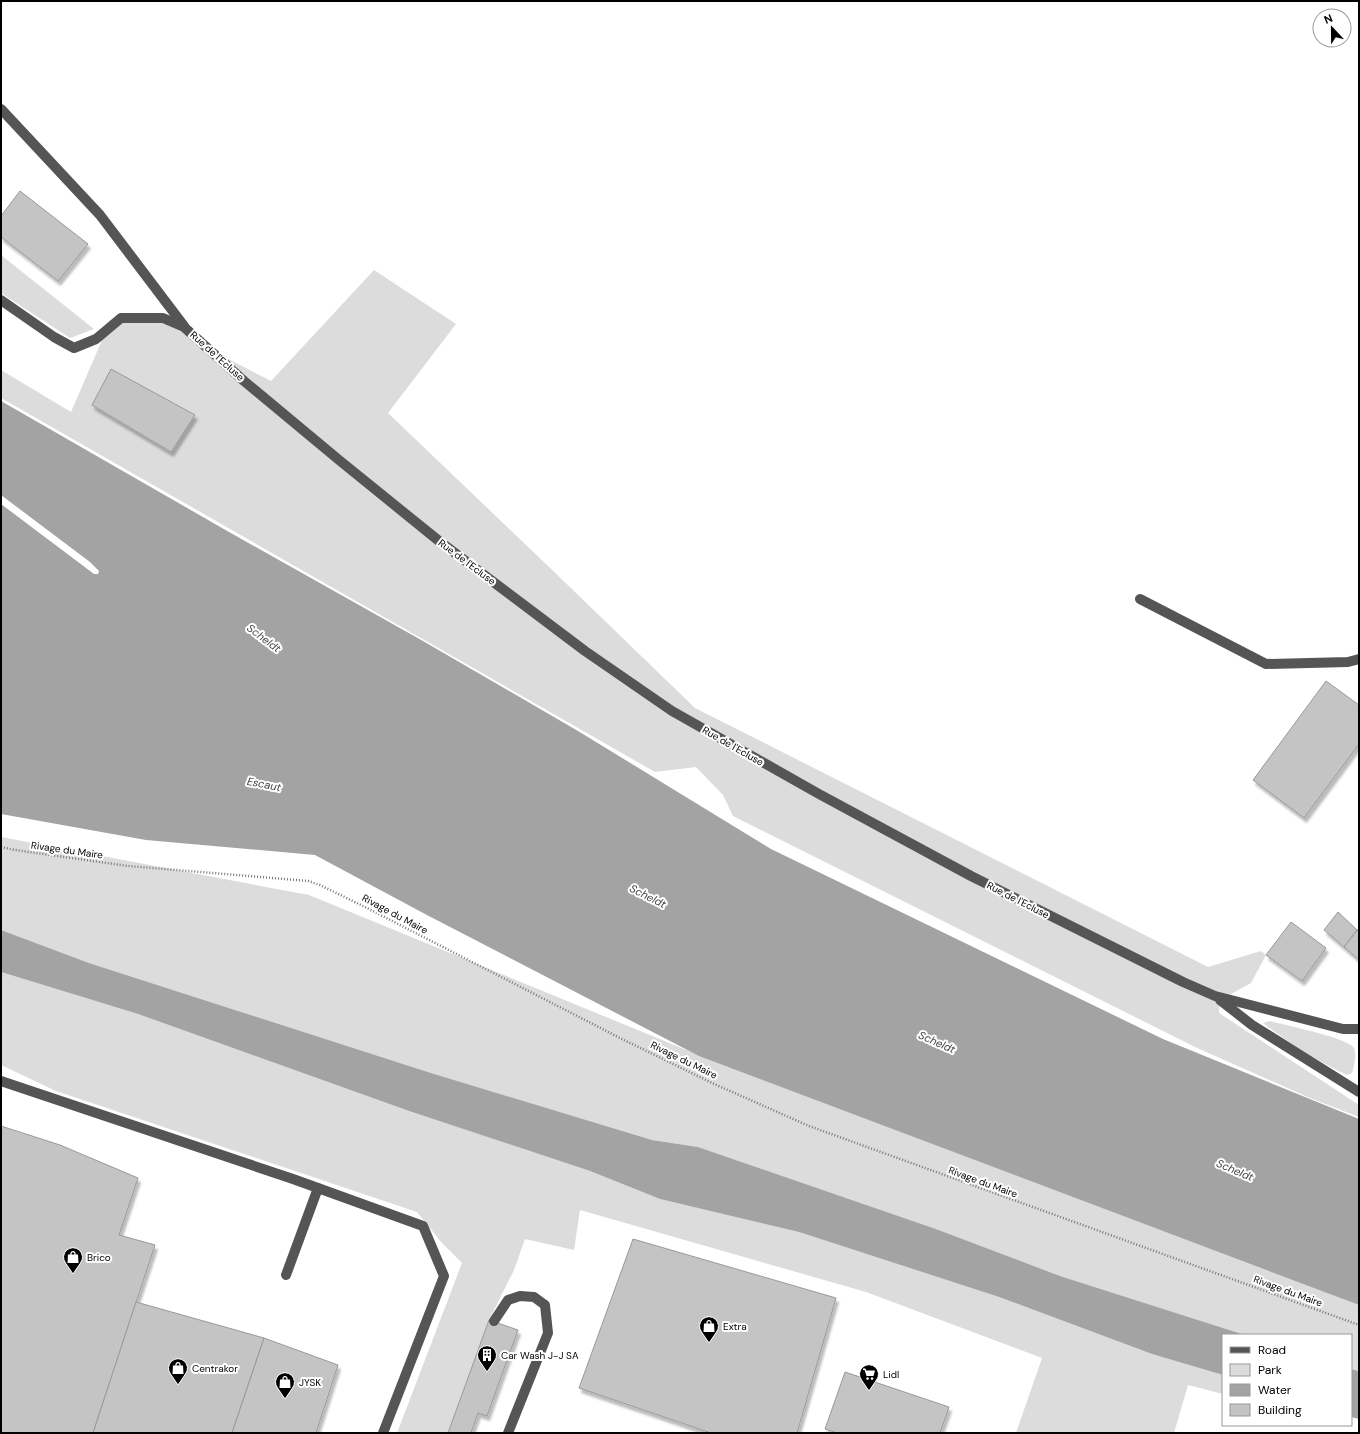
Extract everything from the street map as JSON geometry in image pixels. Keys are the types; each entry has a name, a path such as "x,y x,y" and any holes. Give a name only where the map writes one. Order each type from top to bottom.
{"street":[{"name":"Rue de l'Ecluse","path":"1,109 100,215 184,327 244,381 439,540 585,651 672,711 818,794 971,876 1183,982 1216,996 1343,1029 1359,1029"},
{"name":"Rue de l'Ecluse","path":"1,300 54,338 74,348 96,339 121,318 163,318 184,327"},
{"path":"1140,599 1266,664 1348,662 1359,658"},
{"path":"1216,996 1252,1025 1359,1092"},
{"path":"1,1081 318,1188 423,1226 444,1276 383,1433"},
{"path":"286,1275 318,1188"},
{"path":"494,1321 508,1300 520,1296 534,1297 545,1305 548,1332 508,1433"}],"path":[{"name":"Rivage du Maire","path":"1,847 128,866 308,881 314,883 365,907 712,1083 809,1126 1359,1325"}],"green space":[{"path":"1,255 94,329 70,338 1,293"},
{"path":"374,270 456,324 388,413 695,708 1208,967 1261,951 1266,955 1251,983 1220,1000 1219,1013 1359,1105 1359,1117 1310,1098 1195,1047 733,816 723,795 696,767 655,772 1,398 1,370 71,412 106,331 121,318 163,318 209,349 271,381"},
{"path":"1,837 309,895 706,1058 1359,1305 1359,1371 1352,1369 1352,1334 1242,1334 1060,1276 936,1229 698,1147 652,1140 431,1073 89,963 1,930"},
{"path":"1,972 138,1014 409,1111 590,1171 660,1199 799,1232 999,1297 1152,1354 1222,1375 1222,1394 1188,1385 1174,1433 1016,1433 1042,1358 866,1292 580,1210 574,1250 525,1239 514,1270 489,1320 448,1433 397,1433 462,1263 442,1243 417,1212 56,1091 1,1065"},
{"path":"1270,1021 1329,1036 1350,1044 1354,1048 1355,1054 1352,1073 1347,1075 1304,1052 1263,1023"}],"water":[{"path":"1,401 578,731 771,849 1163,1039 1359,1119 1359,1305 699,1056 425,914 315,855 146,840 1,814 1,504 94,574 98,574 99,571 90,562 1,495"},
{"path":"1,930 89,963 431,1073 652,1140 698,1147 936,1229 1060,1276 1242,1334 1222,1334 1222,1375 1152,1354 999,1297 799,1232 660,1199 590,1171 409,1111 138,1014 1,972"},
{"path":"1352,1369 1359,1371 1359,1419 1352,1417"}],"building":[{"path":"20,191 88,244 58,281 1,237 1,216"},
{"path":"111,369 195,415 171,452 92,405"},
{"path":"1326,681 1359,705 1359,744 1304,818 1253,780"},
{"path":"1338,912 1357,930 1344,947 1324,930"},
{"path":"1291,922 1326,948 1302,981 1266,955"},
{"path":"1359,928 1359,960 1344,947"},
{"name":"Brico","path":"1,1126 60,1145 138,1178 119,1235 155,1245 93,1433 1,1433"},
{"name":"Extra","path":"633,1239 836,1298 797,1433 711,1433 579,1388"},
{"name":"Centrakor","path":"136,1302 264,1338 232,1433 93,1433"},
{"name":"Car Wash J-J SA","path":"489,1320 518,1330 487,1416 478,1413 471,1433 448,1433"},
{"name":"JYSK","path":"264,1338 338,1365 316,1433 232,1433"},
{"name":"Lidl","path":"845,1372 949,1407 940,1433 837,1433 825,1429"}],"place":[{"name":"Brico","path":"73,1274"},
{"name":"Extra","path":"709,1343"},
{"name":"Car Wash J-J SA","path":"487,1372"},
{"name":"Centrakor","path":"178,1385"},
{"name":"Lidl","path":"869,1391"},
{"name":"JYSK","path":"285,1399"}],"water label":[{"name":"Scheldt","path":"264,638"},
{"name":"Escaut","path":"264,784"},
{"name":"Scheldt","path":"648,896"},
{"name":"Scheldt","path":"937,1042"},
{"name":"Scheldt","path":"1235,1170"}]}
